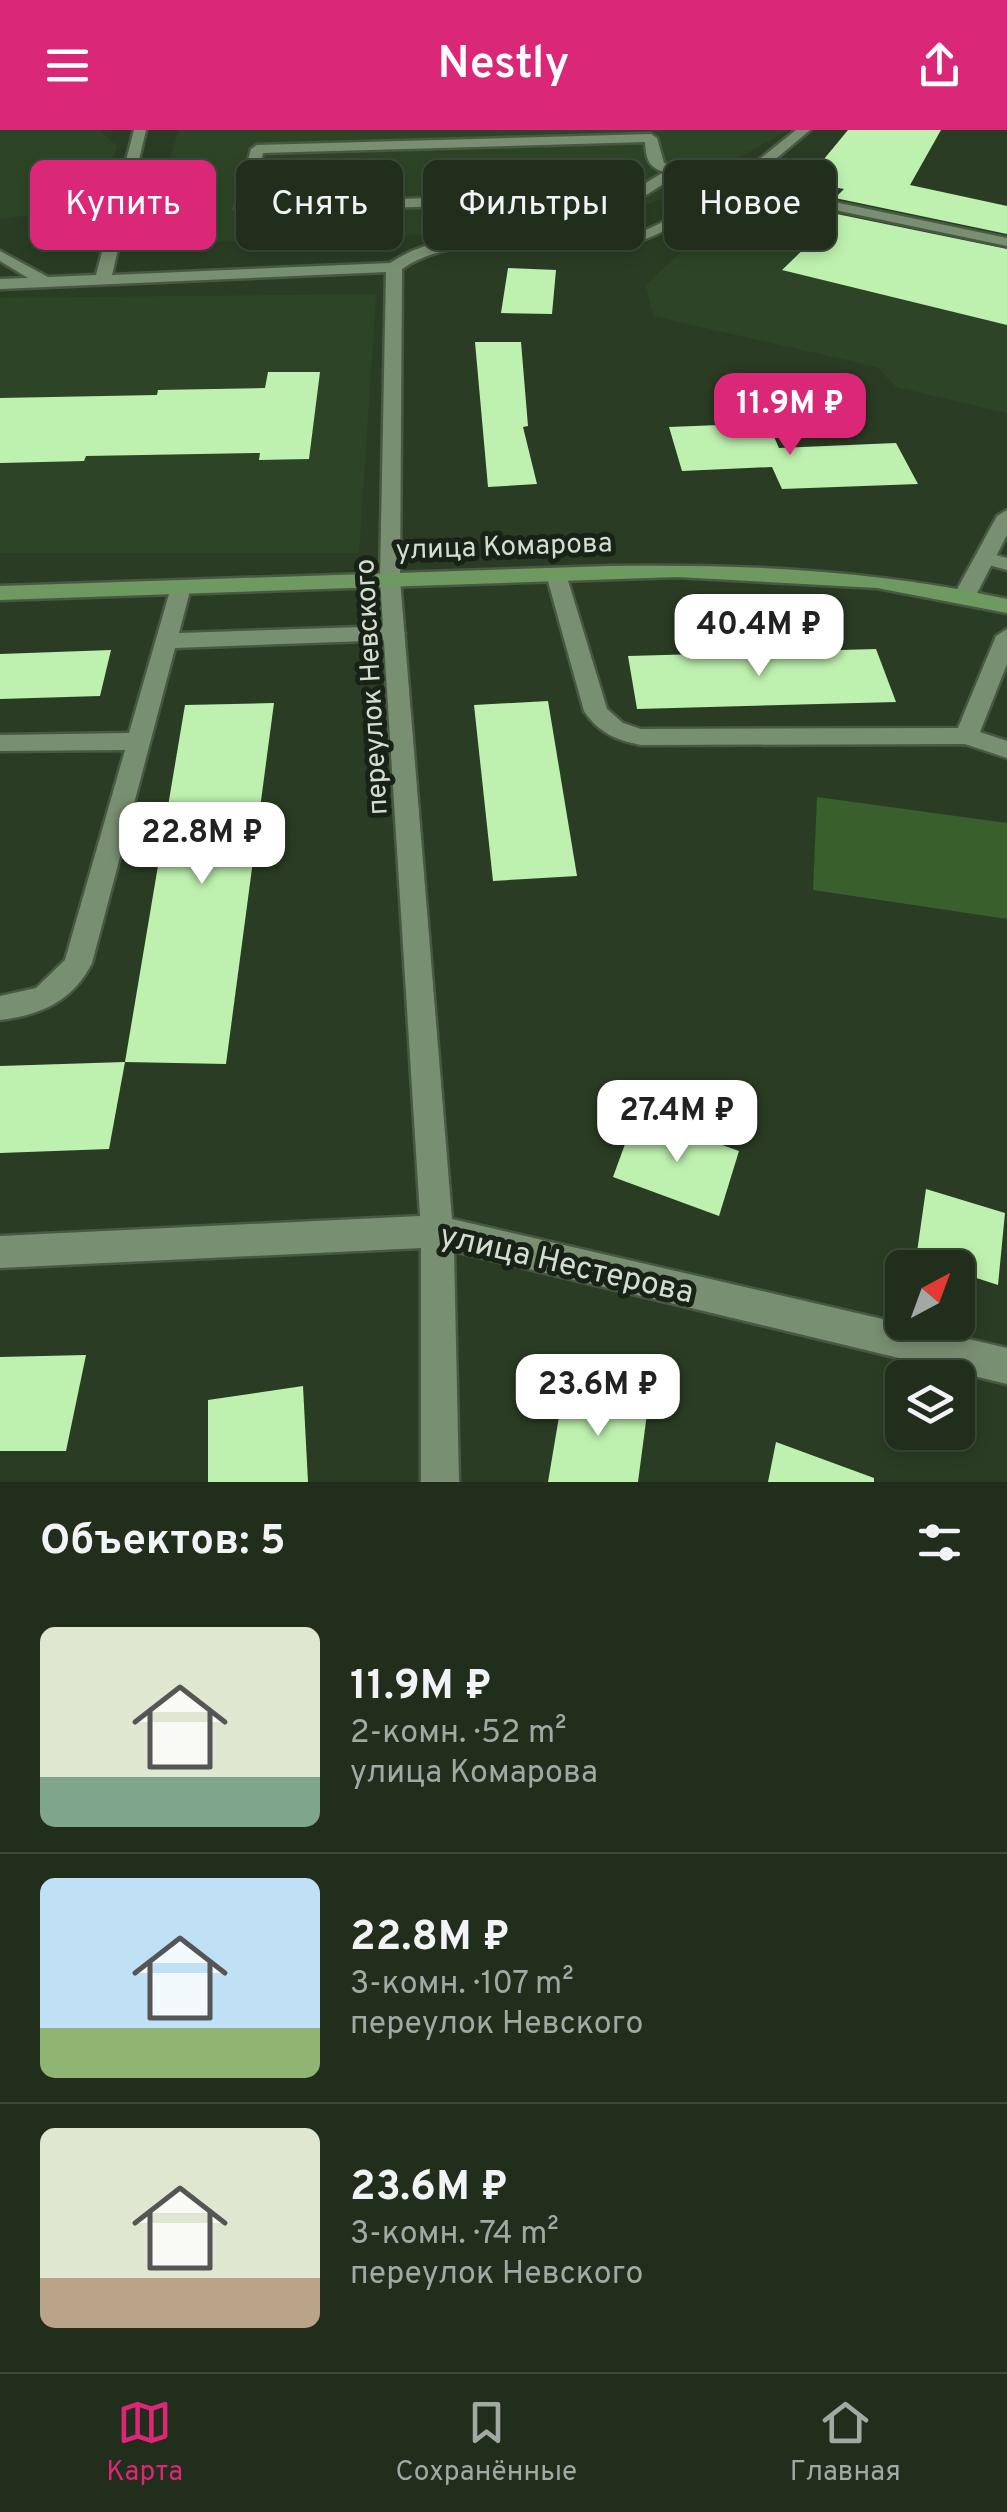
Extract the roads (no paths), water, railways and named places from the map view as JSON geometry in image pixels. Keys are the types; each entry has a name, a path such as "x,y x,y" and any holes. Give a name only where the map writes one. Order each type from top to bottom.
{"main road":[{"name":"улица Комарова","path":"0,593 682,570 834,579 965,595 1007,606"}],"street":[{"path":"768,160 804,130"},
{"path":"103,279 138,131"},
{"path":"651,138 654,159 674,171 638,194 620,196 242,209 257,149 651,138"},
{"path":"836,206 1007,242"},
{"path":"0,284 394,267 405,256 458,244 636,240 664,228"},
{"path":"0,255 44,282"},
{"name":"переулок Невского","path":"394,267 390,579 437,1231 440,1482"},
{"path":"965,595 1007,516"},
{"path":"985,558 1007,564"},
{"path":"556,574 596,711 604,724 621,733 967,736 1007,750"},
{"path":"0,1008 45,999 67,983 78,963 181,587"},
{"path":"166,642 394,632"},
{"path":"967,736 1007,636"},
{"path":"0,743 139,741"},
{"name":"улица Нестерова","path":"0,1252 437,1231 1007,1366"}]}
